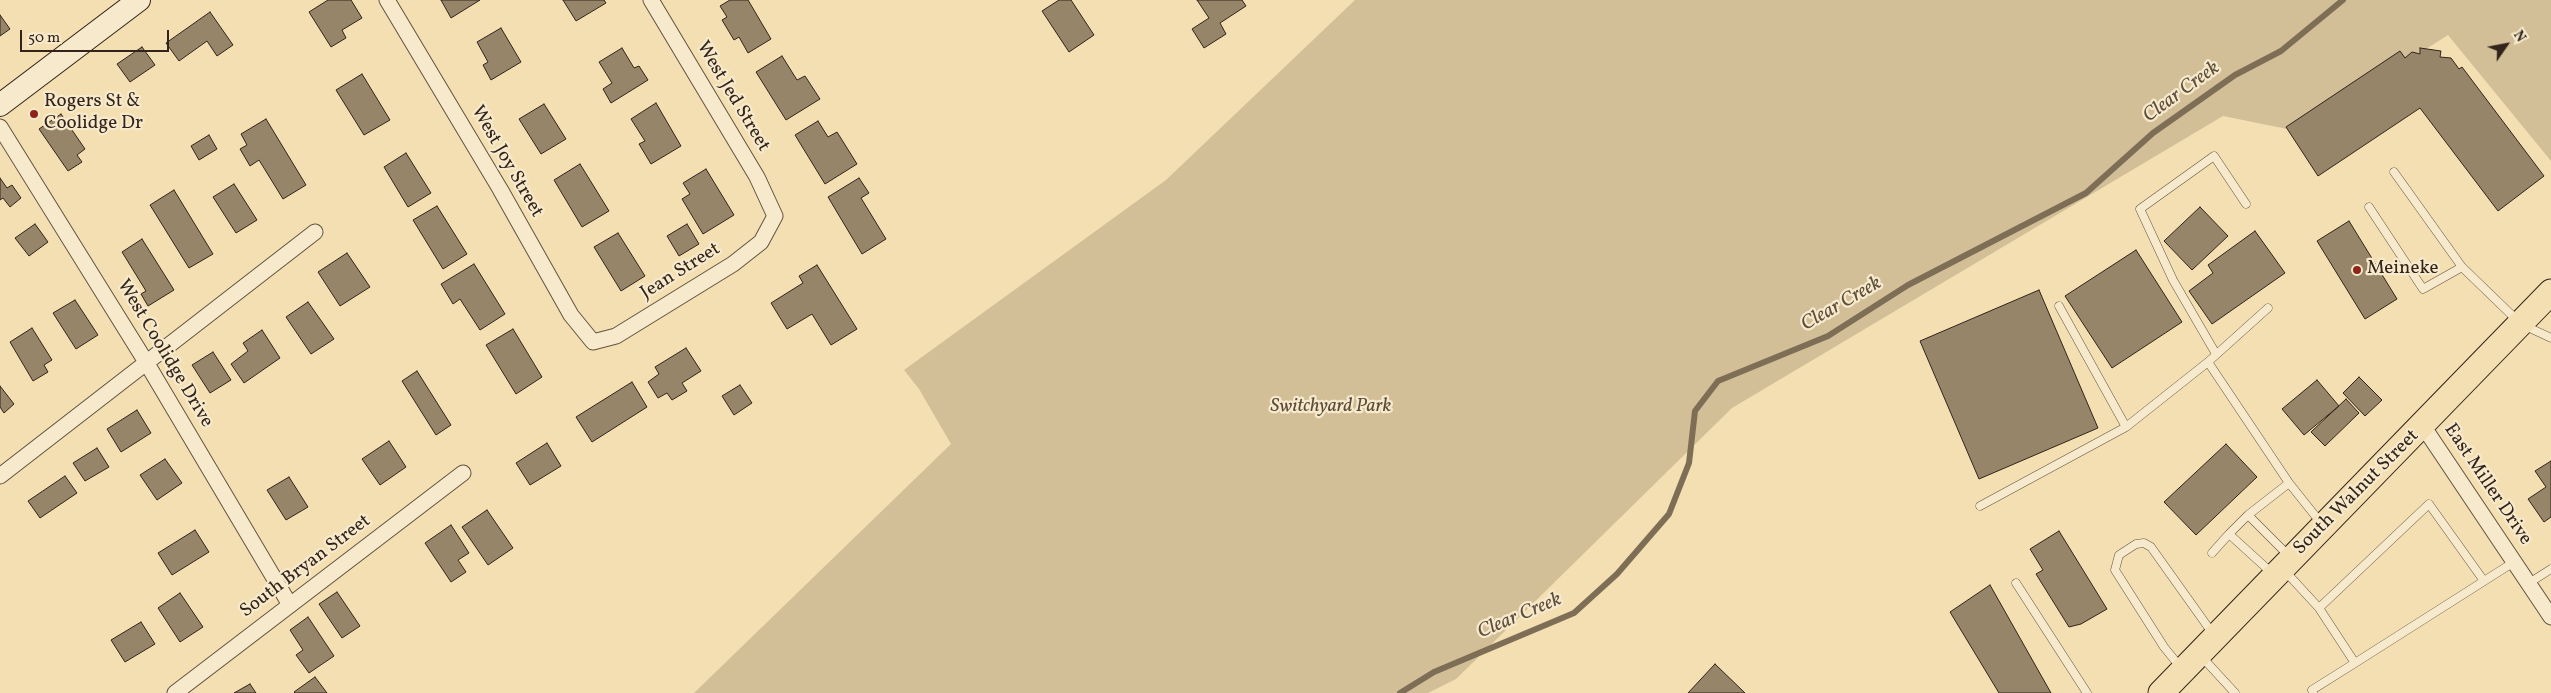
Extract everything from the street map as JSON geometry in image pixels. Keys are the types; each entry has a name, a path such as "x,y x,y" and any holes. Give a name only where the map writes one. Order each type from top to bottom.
{"main road":[{"name":"South Walnut Street","path":"2160,693 2423,426 2551,292"}],"street":[{"path":"0,105 139,0"},
{"name":"West Joy Street","path":"387,0 500,189 571,314 593,342"},
{"name":"West Jed Street","path":"651,0 757,177 775,216"},
{"name":"West Coolidge Drive","path":"0,127 146,362 290,605"},
{"name":"Jean Street","path":"593,342 616,336 733,264 760,242 775,216"},
{"path":"0,476 315,232"},
{"name":"East Miller Drive","path":"2423,426 2551,617"},
{"name":"South Bryan Street","path":"175,693 462,473"}],"lane":[{"path":"2216,354 2173,280 2140,210 2214,156 2246,204"},
{"path":"2394,172 2462,267 2521,324 2551,338"},
{"path":"2369,207 2423,289 2462,267"},
{"path":"2059,306 2126,427"},
{"path":"1980,506 2126,427 2208,362 2268,308"},
{"path":"2208,362 2290,484 2324,526"},
{"path":"2212,553 2248,515 2290,484"},
{"path":"2319,608 2429,504 2484,581"},
{"path":"2248,515 2283,568 2319,608 2354,663"},
{"path":"2229,534 2283,568"},
{"path":"2199,654 2164,647 2115,570 2119,555 2136,544 2144,543 2151,547 2199,654 2235,693"},
{"path":"2313,693 2312,690 2514,562"},
{"path":"2529,583 2551,569"},
{"path":"2016,583 2087,693"}],"green space":[{"name":"Switchyard Park","path":"1355,0 2551,0 2551,161 2448,35 2297,131 2223,116 1732,408 1456,679 1428,693 694,693 951,444 919,389 904,370 1166,180"}],"building":[{"path":"328,0 351,0 362,18 342,30 346,38 331,47 309,12"},
{"path":"441,0 480,0 451,18"},
{"path":"563,0 604,0 606,3 576,21"},
{"path":"730,0 748,0 771,39 748,53 739,37 734,40 722,20 727,17 720,6"},
{"path":"1059,0 1071,0 1094,35 1069,52 1042,11"},
{"path":"1197,0 1242,0 1246,6 1220,23 1226,34 1204,48 1192,29 1209,18"},
{"path":"210,12 233,45 217,56 207,41 179,61 166,43"},
{"path":"0,15 10,29 0,36"},
{"path":"501,28 521,62 491,80 483,65 488,62 477,42"},
{"path":"142,47 155,65 130,82 117,64"},
{"path":"622,48 634,68 639,66 648,80 611,103 603,89 612,83 599,62"},
{"path":"2420,48 2441,51 2440,57 2451,58 2459,69 2462,67 2544,176 2498,211 2420,108 2318,176 2286,127 2400,51 2405,58 2412,52 2420,54"},
{"path":"782,56 797,80 805,76 820,99 786,120 756,72"},
{"path":"362,74 390,120 364,135 336,90"},
{"path":"656,103 681,146 651,164 639,144 645,141 631,119"},
{"path":"544,104 566,139 541,154 519,119"},
{"path":"61,114 85,149 77,155 82,162 68,171 39,129"},
{"path":"266,119 306,185 283,199 259,160 250,166 240,149 247,145 241,134"},
{"path":"818,121 828,137 837,132 857,164 825,184 795,135"},
{"path":"209,135 217,149 199,160 191,146"},
{"path":"406,153 431,193 408,207 384,167"},
{"path":"580,164 609,211 582,227 554,180"},
{"path":"706,169 734,215 703,234 682,199 690,194 683,183"},
{"path":"0,178 7,188 12,185 21,198 10,207 3,198 0,200"},
{"path":"859,178 869,193 861,198 886,239 862,254 828,197"},
{"path":"234,184 257,220 236,233 213,197"},
{"path":"174,190 213,254 189,268 150,205"},
{"path":"437,206 467,254 443,269 413,220"},
{"path":"2200,207 2228,236 2192,270 2164,241"},
{"name":"Meineke","path":"2349,221 2397,299 2365,319 2317,241"},
{"path":"35,224 48,242 29,256 15,238"},
{"path":"687,224 699,244 679,256 667,236"},
{"path":"2255,231 2285,273 2212,324 2189,291 2213,273 2208,265"},
{"path":"618,233 645,276 621,291 594,247"},
{"path":"142,239 174,290 148,306 141,294 146,291 122,252"},
{"path":"2136,250 2182,322 2112,368 2065,296"},
{"path":"347,253 370,287 340,306 318,272"},
{"path":"474,264 505,314 480,330 460,299 453,304 441,284"},
{"path":"817,265 857,329 831,345 812,314 787,329 771,303 803,283 799,276"},
{"path":"2039,290 2098,428 1979,479 1920,341"},
{"path":"75,300 98,335 76,349 53,313"},
{"path":"308,302 334,339 311,354 286,317"},
{"path":"32,328 52,360 44,365 48,372 33,381 10,342"},
{"path":"513,329 542,377 516,394 486,345"},
{"path":"262,330 280,358 244,383 231,364 248,351 243,343"},
{"path":"686,348 701,371 682,383 687,391 672,400 667,393 658,398 648,382 659,374 655,367"},
{"path":"213,352 231,380 210,393 192,365"},
{"path":"417,371 451,425 436,435 402,381"},
{"path":"2359,377 2382,400 2365,416 2343,393"},
{"path":"2317,380 2339,406 2304,435 2282,409"},
{"path":"632,382 647,407 592,442 576,417"},
{"path":"740,385 752,403 734,415 722,396"},
{"path":"0,386 14,404 4,413 0,407"},
{"path":"2346,399 2359,413 2325,446 2311,432"},
{"path":"137,410 151,433 121,452 107,429"},
{"path":"389,441 406,467 380,485 362,459"},
{"path":"547,443 561,466 530,485 516,463"},
{"path":"2226,444 2257,477 2196,535 2164,502"},
{"path":"97,448 109,467 85,481 73,463"},
{"path":"165,459 182,483 157,500 140,475"},
{"path":"2551,461 2551,517 2544,522 2528,499 2546,487 2535,471"},
{"path":"65,476 77,493 40,518 28,501"},
{"path":"289,477 308,507 286,520 267,490"},
{"path":"487,510 513,548 488,565 462,527"},
{"path":"451,525 469,553 458,560 466,572 451,582 425,543"},
{"path":"195,530 209,552 172,575 158,553"},
{"path":"2059,531 2107,609 2081,624 2069,627 2036,574 2043,570 2030,549"},
{"path":"1990,585 2051,693 1999,693 1950,612"},
{"path":"337,592 360,626 342,638 319,604"},
{"path":"180,593 203,627 180,642 158,608"},
{"path":"308,617 334,656 309,673 296,655 303,650 290,630"},
{"path":"141,622 155,644 125,662 111,640"},
{"path":"1715,664 1745,693 1688,693"},
{"path":"315,677 327,693 294,692"},
{"path":"250,684 256,693 234,693"}],"waterway":[{"name":"Clear Creek","path":"1400,693 1434,672 1574,613 1617,574 1669,514 1689,463 1695,411 1718,381 1828,336 1908,285 2086,193 2153,133 2235,75 2281,51 2343,0"}],"place":[{"name":"Rogers St & Coolidge Dr","path":"34,114"},
{"name":"Meineke","path":"2357,270"}]}
